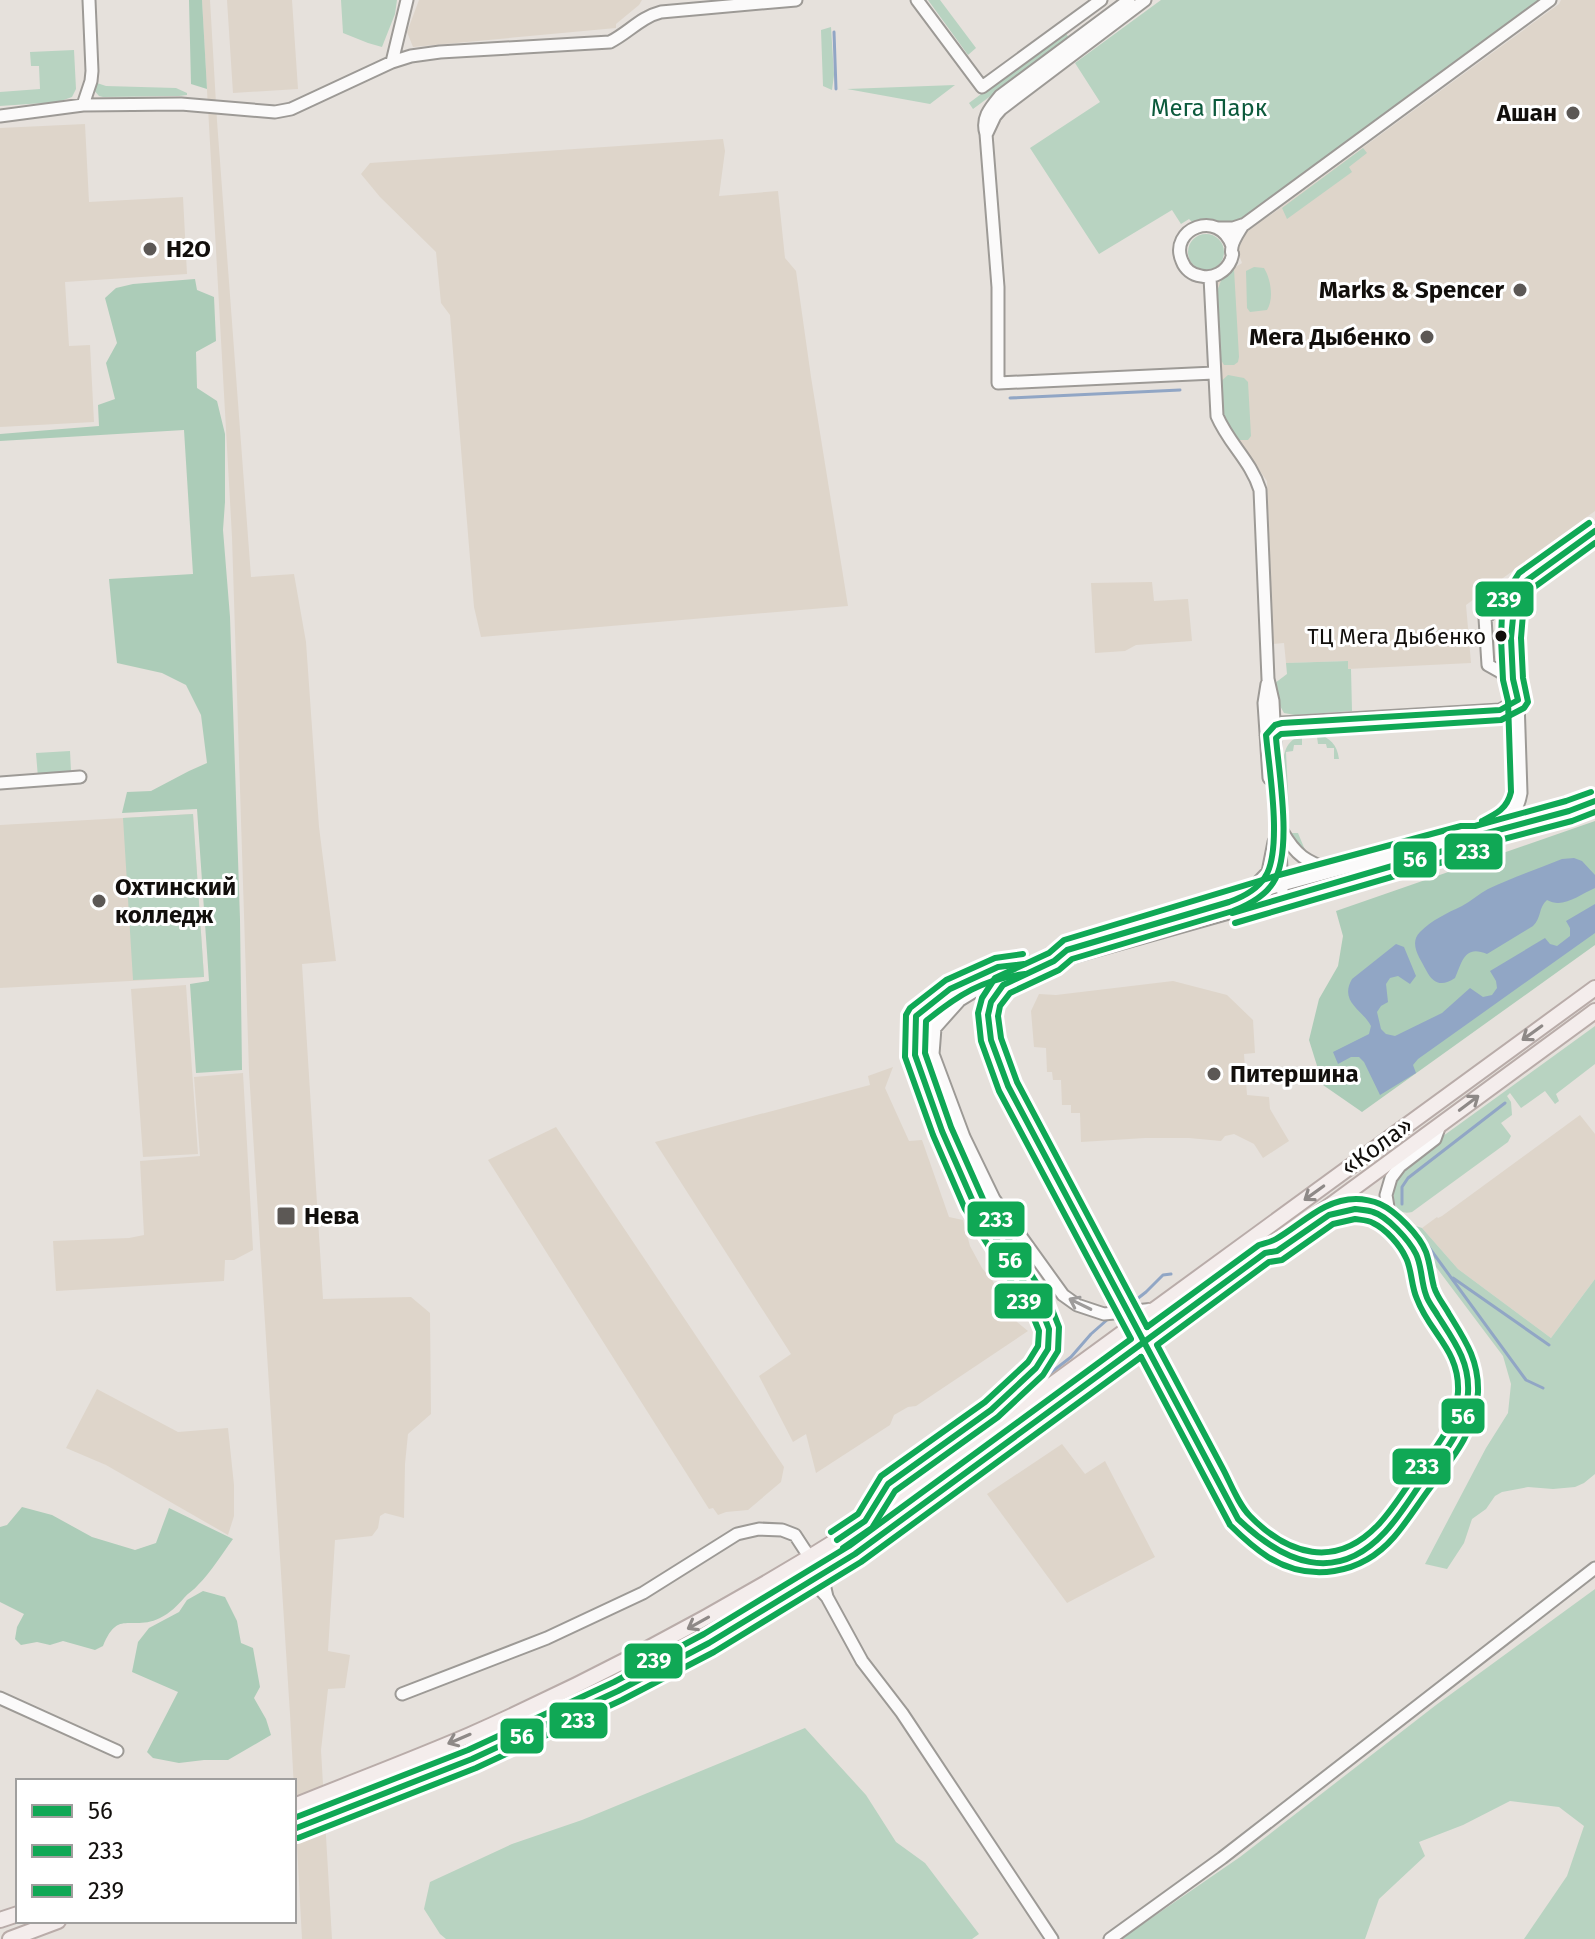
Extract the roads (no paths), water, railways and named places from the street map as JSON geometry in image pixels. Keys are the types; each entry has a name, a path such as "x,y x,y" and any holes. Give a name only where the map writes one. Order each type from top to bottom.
{"main road":[{"name":"«Кола»","path":"296,1805 470,1734 606,1670 699,1623 810,1558 1595,988"},
{"name":"«Кола»","path":"296,1828 472,1759 618,1691 709,1643 817,1578 951,1484 1595,1011"},
{"path":"10,1939 53,1923"}],"street":[{"path":"83,105 92,71 89,0"},
{"path":"392,62 407,0"},
{"path":"0,116 83,105 209,106 275,112 291,109 411,56 610,42 644,19 661,12 796,0"},
{"path":"917,0 982,87 1101,0"},
{"path":"1129,0 1000,96 986,117 984,125 998,287 998,383 1214,373"},
{"path":"986,134 1001,109 1145,0"},
{"path":"1219,228 1232,246 1232,257 1220,273 1210,277 1198,276 1188,270 1182,261 1180,249 1183,238 1191,230 1205,225 1233,228 1244,225 1550,0"},
{"path":"1232,246 1244,225"},
{"path":"1210,277 1217,416 1253,470 1260,490 1268,679 1275,725 1280,828 1279,893"},
{"path":"1155,1309 1104,1314 1077,1305 1063,1295 994,1199 964,1137 933,1054 935,1028 960,1000 996,978 1279,893 1467,844 1507,819 1515,812 1521,793 1518,700 1513,679 1511,638 1515,598 1526,581 1595,531"},
{"path":"1513,679 1488,665 1485,618 1515,598"},
{"path":"1268,679 1264,703 1279,893"},
{"path":"1266,735 1275,725 1293,722 1500,710 1518,700"},
{"path":"1273,704 1281,715 1293,722"},
{"path":"0,783 80,777"},
{"path":"1440,1125 1435,1139 1400,1166 1388,1184 1386,1195 1390,1217 1416,1254 1426,1296 1462,1354 1467,1373 1467,1400 1461,1425 1450,1445 1374,1543 1331,1563 1289,1559 1252,1534 1238,1519 1008,1086 991,1040 988,1015 991,1002 1003,985 1054,961 1067,950 1241,899 1279,893 1333,871 1464,836 1476,836 1595,801"},
{"path":"1280,828 1302,858 1333,871"},
{"path":"1241,899 1268,872 1274,842"},
{"path":"865,1521 888,1484 991,1410 1036,1368 1048,1349 1049,1329 1041,1309 974,1204 942,1131 915,1055 916,1016 950,989 998,967 1054,961"},
{"path":"1265,1253 1277,1251 1329,1215 1347,1210 1375,1212 1400,1232"},
{"path":"402,1694 547,1638 630,1599 737,1534 759,1529 782,1530 795,1535 810,1558"},
{"path":"1110,1939 1232,1850 1595,1568"},
{"path":"817,1578 824,1584 827,1597"},
{"path":"817,1578 818,1587 827,1597 862,1661 902,1713 1052,1939"},
{"path":"0,1698 117,1751"}],"water":[{"path":"1562,859 1582,861 1595,875 1595,888 1565,902 1547,900 1533,926 1487,954 1469,953 1455,978 1450,981 1438,983 1429,975 1415,946 1417,937 1425,928 1488,889"},
{"path":"1595,904 1595,933 1418,1059 1413,1065 1416,1073 1380,1095 1359,1057 1351,1057 1338,1064 1333,1052 1369,1034 1371,1026 1350,999 1348,994 1352,979 1396,944 1404,947 1416,976 1410,984 1398,976 1390,978 1386,984 1388,1002 1377,1012 1381,1029 1395,1036 1442,1013 1470,988 1483,997 1492,995 1497,988 1490,971 1545,938 1557,946 1570,936 1566,921"}],"waterway":[{"path":"834,32 836,89"},
{"path":"1010,398 1180,390"},
{"path":"1402,1204 1402,1187 1408,1178 1505,1103"},
{"path":"1417,1231 1526,1380 1543,1388"},
{"path":"1128,1306 1163,1275 1171,1274"},
{"path":"1453,1278 1549,1345"},
{"path":"998,1411 1071,1357 1108,1319"}],"place":[{"name":"Ашан","path":"1573,113"},
{"name":"H2O","path":"150,249"},
{"name":"Marks & Spencer","path":"1520,290"},
{"name":"Мега Дыбенко","path":"1427,337"},
{"name":"ТЦ Мега Дыбенко","path":"1501,636"},
{"name":"Охтинский колледж","path":"99,901"},
{"name":"Питершина","path":"1214,1074"},
{"name":"Нева","path":"286,1216"}],"park label":[{"name":"Мега Парк","path":"1209,108"}]}
